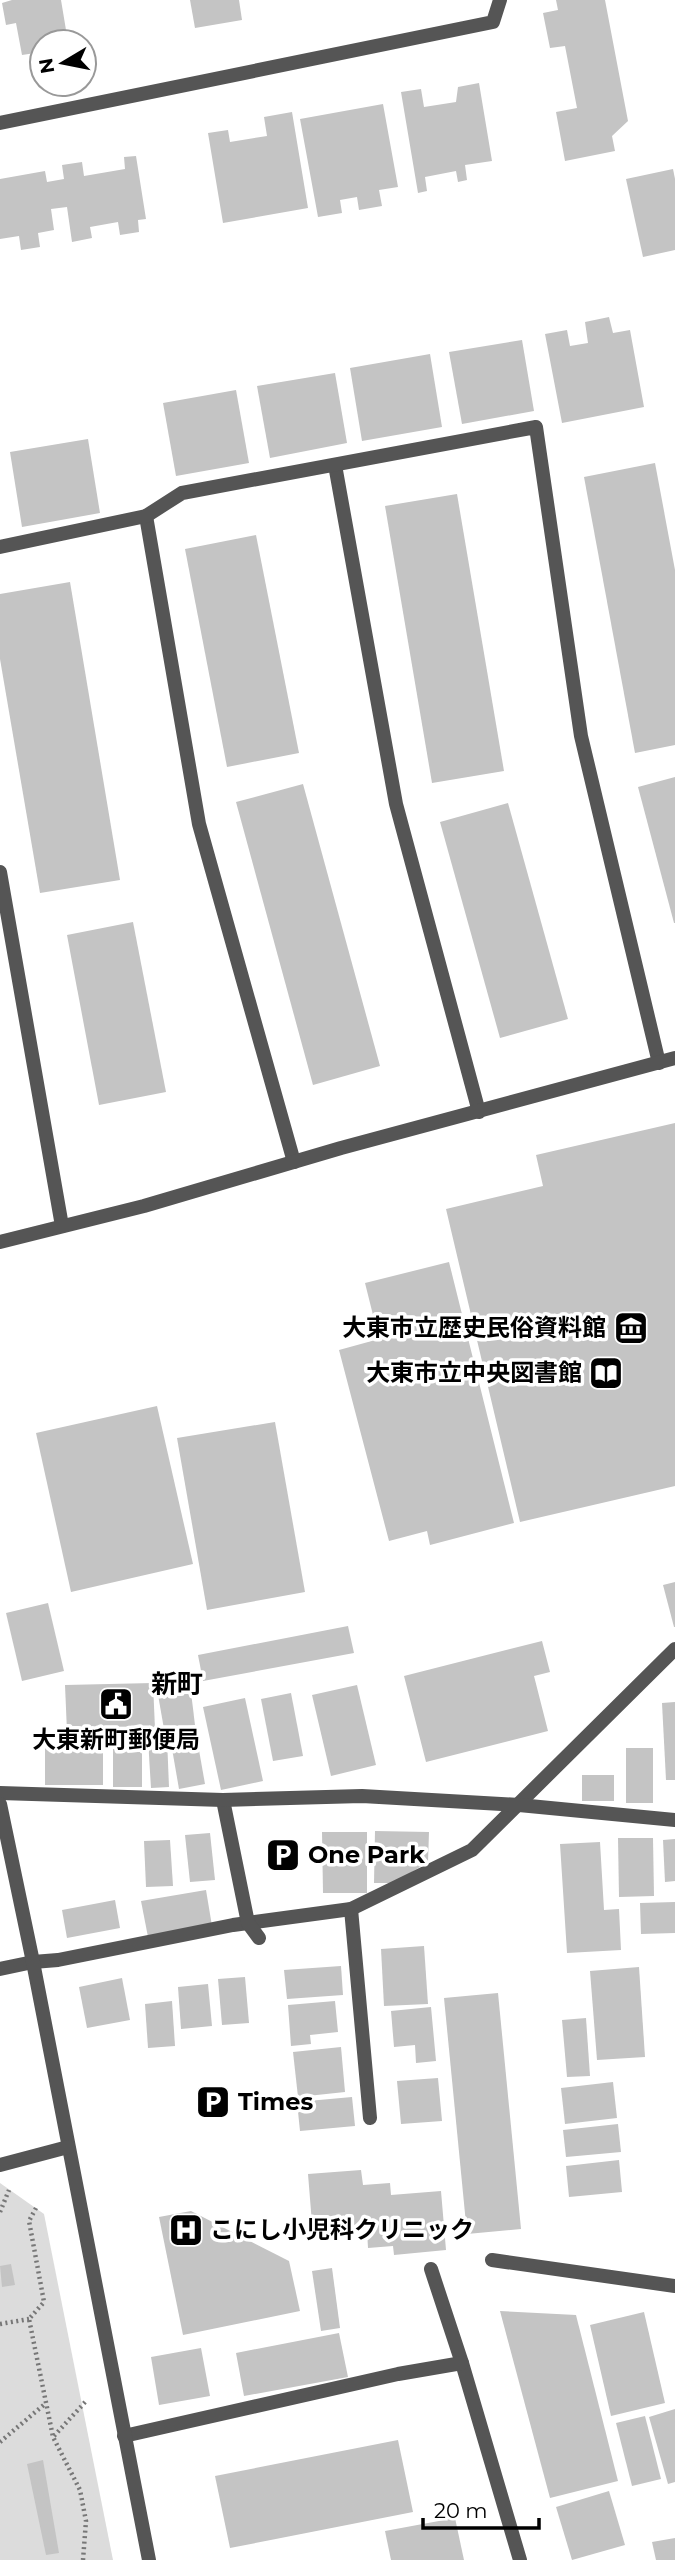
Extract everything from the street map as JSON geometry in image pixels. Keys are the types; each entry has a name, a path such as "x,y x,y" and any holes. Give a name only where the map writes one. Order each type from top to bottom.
{"street":[{"path":"0,123 493,22 500,0"},
{"path":"0,547 146,516 183,493 536,427 581,736 659,1063"},
{"path":"335,465 396,804 480,1112"},
{"path":"146,516 199,824 294,1162"},
{"path":"0,872 62,1226"},
{"path":"0,1242 144,1206 294,1162 675,1058"},
{"path":"0,1969 248,1923 351,1909 472,1850 675,1649"},
{"path":"0,1793 223,1800 362,1796 519,1805 675,1820"},
{"path":"223,1800 248,1923 258,1938"},
{"path":"0,1804 149,2560"},
{"path":"351,1909 370,2118"},
{"path":"0,2165 68,2147"},
{"path":"492,2260 675,2286"},
{"path":"431,2269 462,2363 520,2560"},
{"path":"124,2436 398,2374 462,2363"}],"path":[{"path":"0,2212 9,2189"},
{"path":"0,2324 29,2319 44,2302 29,2221 36,2208"},
{"path":"29,2319 53,2437 80,2490 86,2521 83,2560"},
{"path":"53,2437 87,2400"},
{"path":"0,2442 46,2403"}],"shaded area":[{"path":"0,2183 44,2214 113,2560 0,2560"}],"building":[{"path":"12,0 61,0 66,28 28,28 28,54 22,55 16,23 6,25 2,3"},
{"path":"190,0 239,0 242,20 195,28"},
{"path":"556,0 605,0 628,121 612,136 615,151 565,161 556,112 577,108 565,46 550,48 543,13 558,10"},
{"path":"479,83 492,161 465,165 467,180 458,182 456,171 425,177 427,191 418,193 401,92 421,89 424,107 456,102 458,87"},
{"path":"383,104 398,187 379,190 382,206 359,210 357,197 340,200 342,213 318,217 300,119"},
{"path":"292,112 308,208 223,223 208,133 228,130 230,142 267,136 264,117"},
{"path":"136,156 146,219 138,220 139,232 120,235 118,222 90,227 92,238 72,242 67,207 51,209 54,230 38,233 40,247 21,250 19,236 0,239 0,179 45,171 47,182 64,179 62,165 82,162 84,176 125,169 124,157"},
{"path":"673,169 675,250 643,257 626,179"},
{"path":"609,317 613,333 630,330 644,407 562,423 545,334 567,330 570,346 588,343 585,322"},
{"path":"522,340 534,411 462,424 449,352"},
{"path":"430,354 442,427 362,441 350,368"},
{"path":"335,373 347,443 270,458 257,386"},
{"path":"236,390 249,463 176,476 163,403"},
{"path":"88,439 100,513 22,527 10,452"},
{"path":"655,463 675,570 675,745 635,753 584,477"},
{"path":"457,494 504,771 432,783 385,506"},
{"path":"256,535 299,753 227,767 185,549"},
{"path":"70,582 120,880 40,893 0,659 0,594"},
{"path":"675,777 675,923 674,923 638,787"},
{"path":"303,784 380,1066 313,1085 236,802"},
{"path":"508,803 568,1019 500,1038 440,822"},
{"path":"133,922 166,1092 99,1105 67,935"},
{"path":"675,1123 675,1486 520,1522 446,1209 543,1186 536,1155"},
{"path":"449,1262 514,1523 430,1545 427,1531 389,1541 339,1350 379,1339 365,1283"},
{"path":"157,1406 193,1564 71,1592 36,1433"},
{"path":"275,1422 305,1592 207,1610 177,1438"},
{"path":"675,1582 675,1627 674,1627 663,1585"},
{"path":"48,1603 64,1671 22,1681 6,1613"},
{"path":"348,1626 354,1653 203,1681 198,1655"},
{"path":"542,1641 550,1672 534,1676 548,1731 426,1762 404,1676"},
{"path":"153,1683 155,1729 67,1732 65,1685"},
{"path":"190,1684 195,1725 164,1729 157,1689"},
{"path":"357,1685 376,1765 331,1776 312,1695"},
{"path":"291,1693 303,1756 273,1761 261,1699"},
{"path":"245,1698 263,1781 221,1790 203,1707"},
{"path":"675,1702 675,1780 666,1780 662,1703"},
{"path":"196,1733 205,1784 179,1789 170,1737"},
{"path":"167,1738 169,1787 151,1788 148,1739"},
{"path":"113,1741 142,1741 142,1787 113,1787"},
{"path":"45,1747 103,1747 103,1785 45,1785"},
{"path":"626,1748 653,1748 653,1803 626,1803"},
{"path":"582,1775 614,1775 614,1801 582,1801"},
{"path":"375,1831 429,1832 428,1862 394,1883 374,1883"},
{"path":"322,1832 367,1832 367,1893 323,1893"},
{"path":"210,1833 215,1880 190,1882 185,1835"},
{"path":"618,1838 653,1838 654,1896 619,1897"},
{"path":"675,1839 675,1881 665,1882 663,1840"},
{"path":"170,1840 173,1886 146,1887 144,1841"},
{"path":"600,1842 604,1910 619,1909 621,1950 567,1953 560,1844"},
{"path":"206,1890 212,1926 148,1937 141,1901"},
{"path":"115,1900 120,1928 67,1938 62,1910"},
{"path":"675,1902 675,1933 641,1934 640,1903"},
{"path":"424,1946 428,2004 384,2006 381,1949"},
{"path":"341,1966 343,1995 287,1999 284,1970"},
{"path":"639,1967 645,2057 597,2060 590,1971"},
{"path":"245,1977 249,2023 222,2025 218,1979"},
{"path":"122,1978 130,2020 87,2028 79,1987"},
{"path":"208,1984 212,2026 181,2029 178,1987"},
{"path":"498,1993 521,2229 467,2234 444,1998"},
{"path":"172,2001 175,2046 148,2048 145,2004"},
{"path":"335,2001 338,2032 310,2035 311,2044 291,2046 288,2005"},
{"path":"431,2007 436,2061 416,2063 415,2045 394,2047 391,2011"},
{"path":"586,2018 590,2076 567,2077 562,2020"},
{"path":"341,2047 345,2092 298,2097 293,2052"},
{"path":"438,2078 442,2121 401,2124 397,2081"},
{"path":"613,2082 617,2118 565,2124 561,2088"},
{"path":"352,2097 355,2126 300,2131 297,2102"},
{"path":"618,2124 621,2152 566,2157 563,2130"},
{"path":"619,2160 622,2192 569,2197 566,2166"},
{"path":"361,2170 363,2185 390,2183 391,2195 441,2191 446,2250 394,2255 393,2246 368,2248 367,2231 313,2236 308,2174"},
{"path":"191,2211 289,2261 300,2311 183,2335 159,2217"},
{"path":"11,2264 15,2285 2,2287 0,2266"},
{"path":"332,2268 340,2328 321,2331 312,2271"},
{"path":"500,2311 576,2315 618,2481 550,2498"},
{"path":"644,2312 665,2403 611,2416 590,2325"},
{"path":"339,2333 348,2377 244,2396 236,2353"},
{"path":"201,2348 210,2396 159,2405 151,2357"},
{"path":"675,2409 675,2482 668,2484 649,2417"},
{"path":"645,2416 661,2479 632,2486 616,2423"},
{"path":"398,2440 413,2512 230,2548 215,2476"},
{"path":"43,2460 59,2553 46,2555 27,2464"},
{"path":"609,2491 625,2545 572,2560 556,2507"},
{"path":"455,2518 464,2560 391,2560 385,2531"},
{"path":"675,2538 675,2560 656,2560 652,2542"}],"place":[{"name":"大東市立歴史民俗資料館","path":"631,1328"},
{"name":"大東市立中央図書館","path":"606,1373"},
{"name":"大東新町郵便局","path":"116,1704"},
{"name":"One Park","path":"283,1855"},
{"name":"Times","path":"213,2102"},
{"name":"こにし小児科クリニック","path":"186,2230"}],"district":[{"name":"新町","path":"177,1684"}]}
